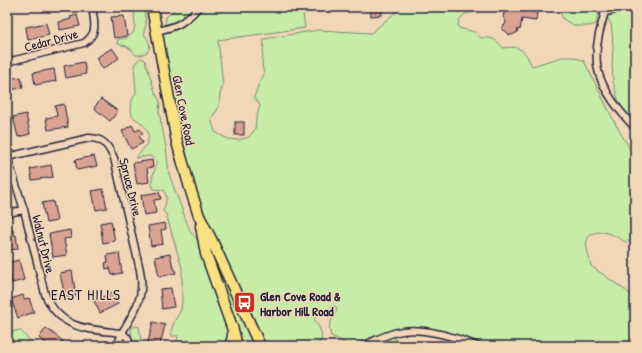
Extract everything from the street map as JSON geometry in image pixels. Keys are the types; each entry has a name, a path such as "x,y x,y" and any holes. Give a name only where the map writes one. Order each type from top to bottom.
{"main road":[{"name":"Glen Cove Road","path":"152,7 179,148 199,216 206,254 233,330 237,346"},
{"name":"Glen Cove Road","path":"199,216 260,346"}],"street":[{"name":"Cedar Drive","path":"7,62 84,43 93,36 95,30 92,7"},
{"path":"156,31 179,25 190,17 199,7"},
{"path":"598,7 605,12 613,12 618,7"},
{"path":"605,12 597,46 597,64 599,74 619,109 635,128"},
{"name":"Spruce Drive","path":"7,157 89,138 100,140 109,148 114,158 141,280 139,299 122,333 119,341 120,346"},
{"name":"Walnut Drive","path":"7,157 24,210 45,294 54,311 76,327 122,333"},
{"path":"7,213 24,210"},
{"path":"229,346 232,339 233,330"},
{"path":"362,346 388,334 406,330 425,331 450,336 477,346"},
{"path":"122,333 128,338 130,346"}],"green space":[{"path":"136,7 143,7 146,23 144,33 150,45 147,52 139,55 136,55 126,46 118,44 117,41 119,39 126,38 133,33"},
{"path":"175,7 302,7 305,28 218,40 223,85 220,94 219,107 211,119 215,132 228,139 239,140 249,137 255,129 260,105 254,97 264,74 262,64 264,39 318,30 371,33 402,7 473,7 473,13 465,14 459,20 459,28 475,32 481,38 494,39 503,48 514,47 522,50 532,66 562,57 574,57 584,61 616,125 635,158 635,240 626,242 608,233 599,232 589,235 586,244 591,266 635,297 635,346 477,346 450,336 406,330 395,335 395,342 393,346 348,346 331,336 329,327 336,313 337,308 335,306 323,313 313,313 322,337 321,341 313,346 174,346 177,342 178,336 172,336 171,332 174,322 181,310 182,268 166,214 163,211 166,195 164,190 154,189 152,186 152,178 156,167 156,160 150,156 135,158 148,141 148,136 144,126 132,116 131,109 132,100 136,93 134,65 141,58 145,60 155,92 160,101 159,112 166,147 169,174 191,233 202,244 156,31 167,27 165,25 166,17 173,12"},
{"path":"558,7 602,7 599,11 596,24 590,26 575,26 563,19"},
{"path":"606,7 635,7 635,128 620,107 613,81 612,31"},
{"path":"136,326 139,327 141,340 144,346 134,346 132,343 131,328"},
{"path":"20,330 35,346 7,346 7,333"}],"building":[{"path":"370,7 381,7 382,15 371,16"},
{"path":"510,7 537,13 536,21 522,19 520,30 518,29 517,33 509,35 506,31 502,30 506,21 503,17 504,13 509,12"},
{"path":"77,15 80,26 60,30 59,22 71,19 70,17"},
{"path":"124,16 127,36 114,38 111,17"},
{"path":"46,23 49,35 28,40 26,27"},
{"path":"112,48 119,58 103,69 96,58"},
{"path":"84,62 86,74 66,78 64,66"},
{"path":"54,69 56,81 35,85 33,73"},
{"path":"21,77 23,88 7,90 7,79"},
{"path":"101,99 118,111 110,121 94,108"},
{"path":"64,104 68,127 48,130 46,118 57,116 55,106"},
{"path":"26,114 30,134 18,137 13,117"},
{"path":"235,122 244,122 244,135 235,135"},
{"path":"132,125 135,131 140,129 143,134 139,136 143,143 131,149 122,131"},
{"path":"94,156 97,166 77,170 75,160"},
{"path":"152,160 153,167 147,168 149,182 137,184 133,163"},
{"path":"51,165 53,177 32,180 30,169"},
{"path":"103,189 107,208 96,210 92,191"},
{"path":"159,192 161,199 154,200 156,213 144,215 141,195"},
{"path":"53,201 57,221 46,223 42,203"},
{"path":"111,221 115,241 103,243 100,223"},
{"path":"165,223 166,229 161,230 163,244 151,246 148,226"},
{"path":"13,229 14,235 16,235 18,249 7,250 7,230"},
{"path":"70,230 71,238 64,239 67,255 53,257 49,234"},
{"path":"119,253 122,273 112,275 110,268 106,269 105,263 108,262 107,255"},
{"path":"170,254 176,273 159,277 155,257"},
{"path":"19,260 24,280 12,283 7,263"},
{"path":"72,271 76,296 65,298 60,273"},
{"path":"171,288 174,307 162,309 160,289"},
{"path":"113,292 118,304 100,313 94,301"},
{"path":"23,295 24,299 29,298 34,312 18,318 11,299"},
{"path":"153,322 165,325 160,345 148,342"},
{"path":"46,328 63,341 59,346 50,346 39,338"}],"place":[{"name":"Glen Cove Road & Harbor Hill Road","path":"244,303"}],"district":[{"name":"EAST HILLS","path":"86,295"}]}
